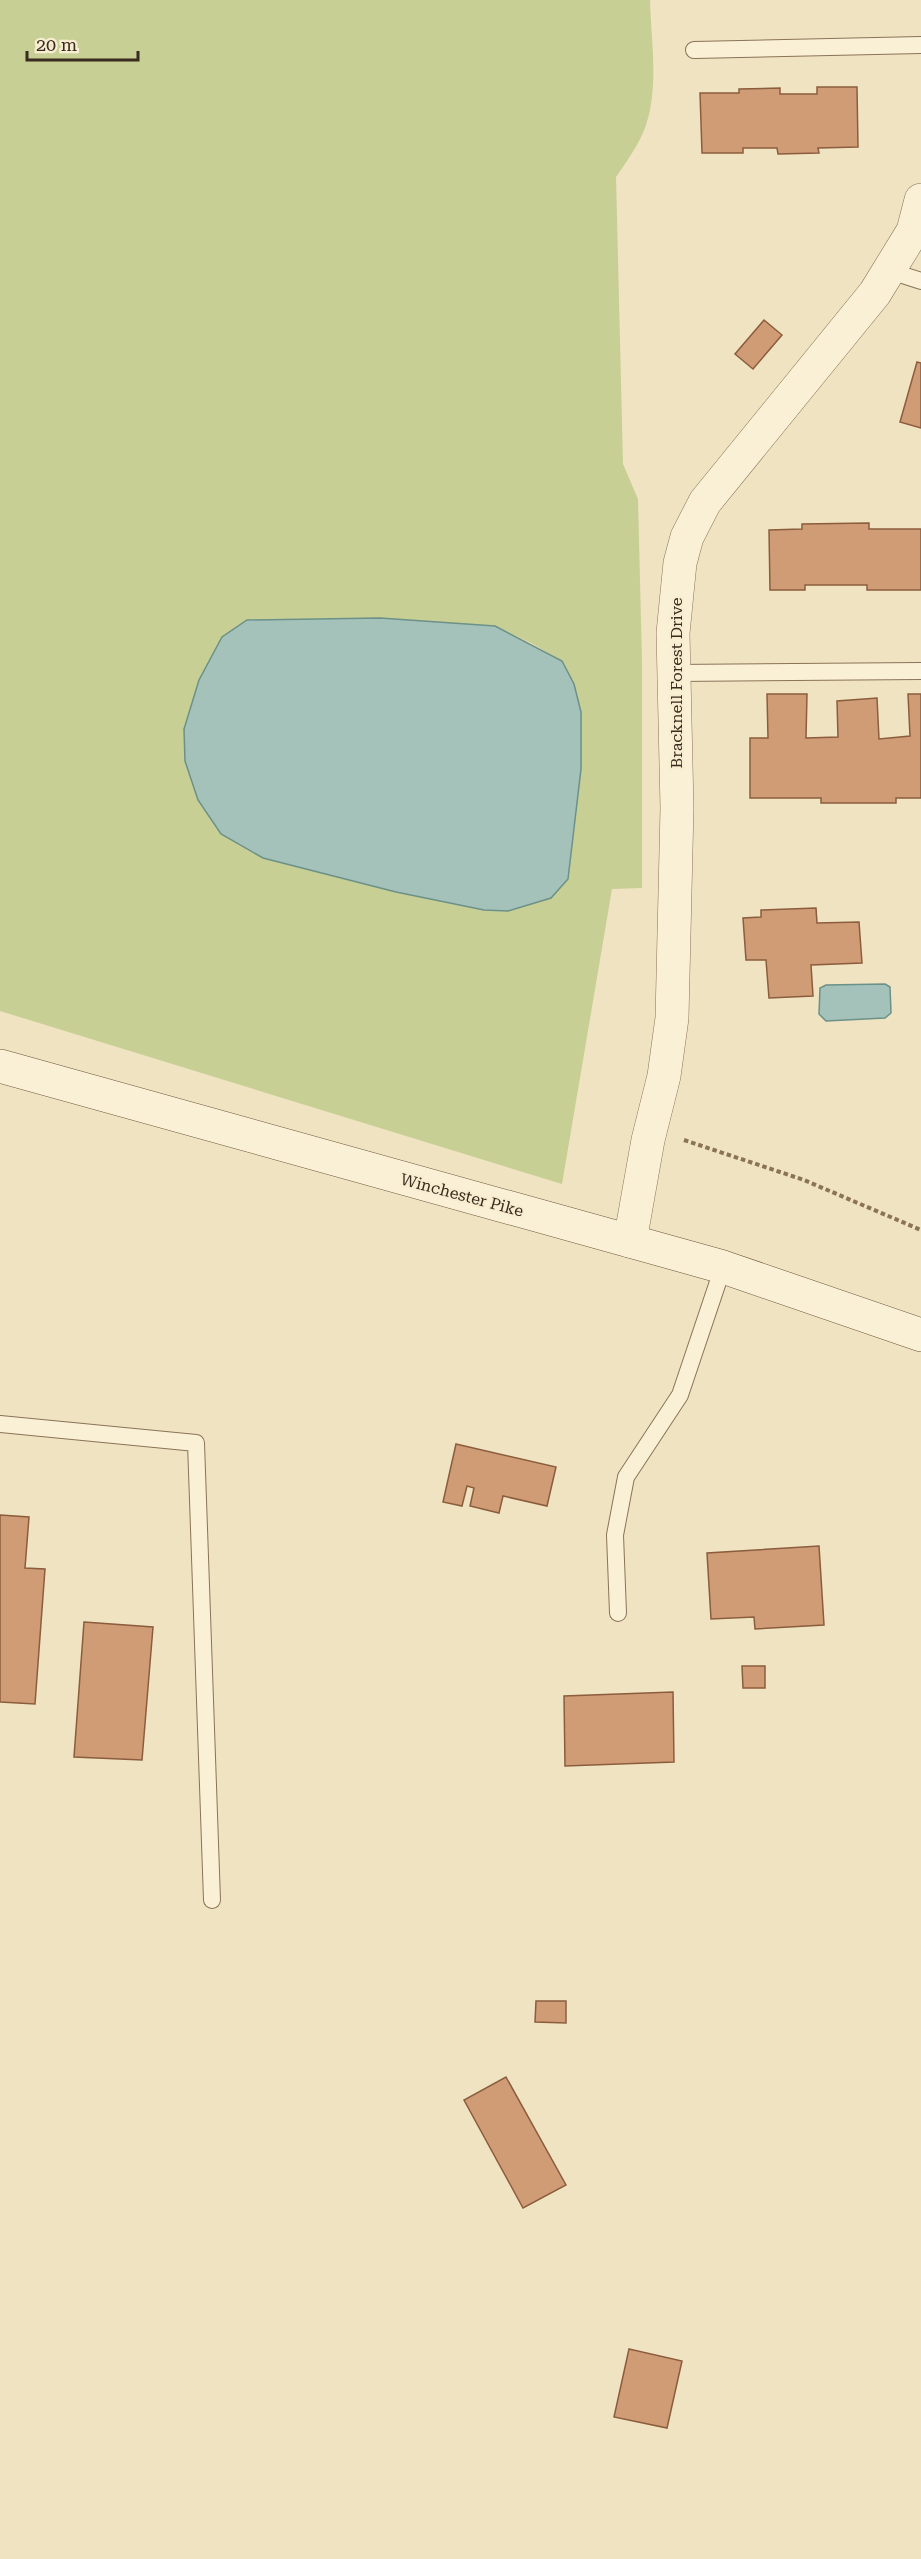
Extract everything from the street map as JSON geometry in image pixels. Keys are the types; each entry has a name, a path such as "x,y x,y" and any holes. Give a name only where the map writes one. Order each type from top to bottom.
{"street":[{"name":"Bracknell Forest Drive","path":"630,1241 651,1130 664,1076 672,1018 677,808 673,633 680,563 687,537 705,502 875,293 913,231 921,200"},
{"name":"Winchester Pike","path":"0,1066 723,1267 921,1335"}],"lane":[{"path":"694,50 921,45"},
{"path":"890,271 921,281"},
{"path":"674,673 921,671"},
{"path":"618,1613 615,1535 626,1477 680,1395 723,1267"},
{"path":"0,1424 196,1443 212,1900"}],"path":[{"path":"651,1130 804,1180 921,1230"}],"green space":[{"path":"0,0 650,0 653,79 650,110 646,125 633,152 616,177 623,464 638,499 642,661 642,888 612,889 562,1184 0,1011","holes":["380,618 495,626 562,661 581,769 568,879 396,892 263,858 198,800 185,761 184,729 199,680"]}],"water":[{"path":"380,618 495,626 562,661 574,684 581,712 581,769 568,879 551,898 508,911 484,910 396,892 263,858 221,834 198,800 185,761 184,729 199,680 222,637 247,620"},
{"path":"885,984 890,987 891,1013 885,1018 826,1021 819,1014 820,988 826,985"}],"building":[{"path":"817,87 857,87 858,147 818,148 819,153 778,154 777,148 743,148 743,153 702,153 700,93 739,93 739,89 780,88 780,94 817,94"},
{"path":"764,320 782,335 753,369 735,354"},
{"path":"917,362 921,363 921,428 900,422"},
{"path":"869,523 869,529 921,529 921,590 867,590 867,585 805,585 805,590 770,590 769,530 802,529 802,524"},
{"path":"767,694 807,694 806,738 838,737 837,701 877,698 879,739 910,736 908,694 921,694 921,798 896,798 896,803 821,803 821,798 750,798 750,738 768,738"},
{"path":"816,908 817,923 859,922 862,963 811,965 813,996 769,998 766,960 746,960 743,918 761,917 761,910"},
{"path":"456,1444 556,1467 547,1506 503,1496 499,1513 470,1506 474,1488 467,1486 462,1506 443,1502"},
{"path":"0,1515 29,1517 25,1568 45,1569 35,1704 0,1702"},
{"path":"819,1546 824,1625 755,1629 754,1617 711,1619 707,1553"},
{"path":"84,1622 153,1627 142,1760 74,1757"},
{"path":"742,1666 765,1666 765,1688 743,1688"},
{"path":"673,1692 674,1762 565,1766 564,1696"},
{"path":"536,2001 566,2001 566,2023 535,2022"},
{"path":"506,2077 566,2185 523,2208 464,2100"},
{"path":"629,2349 682,2361 667,2428 614,2417"}]}
